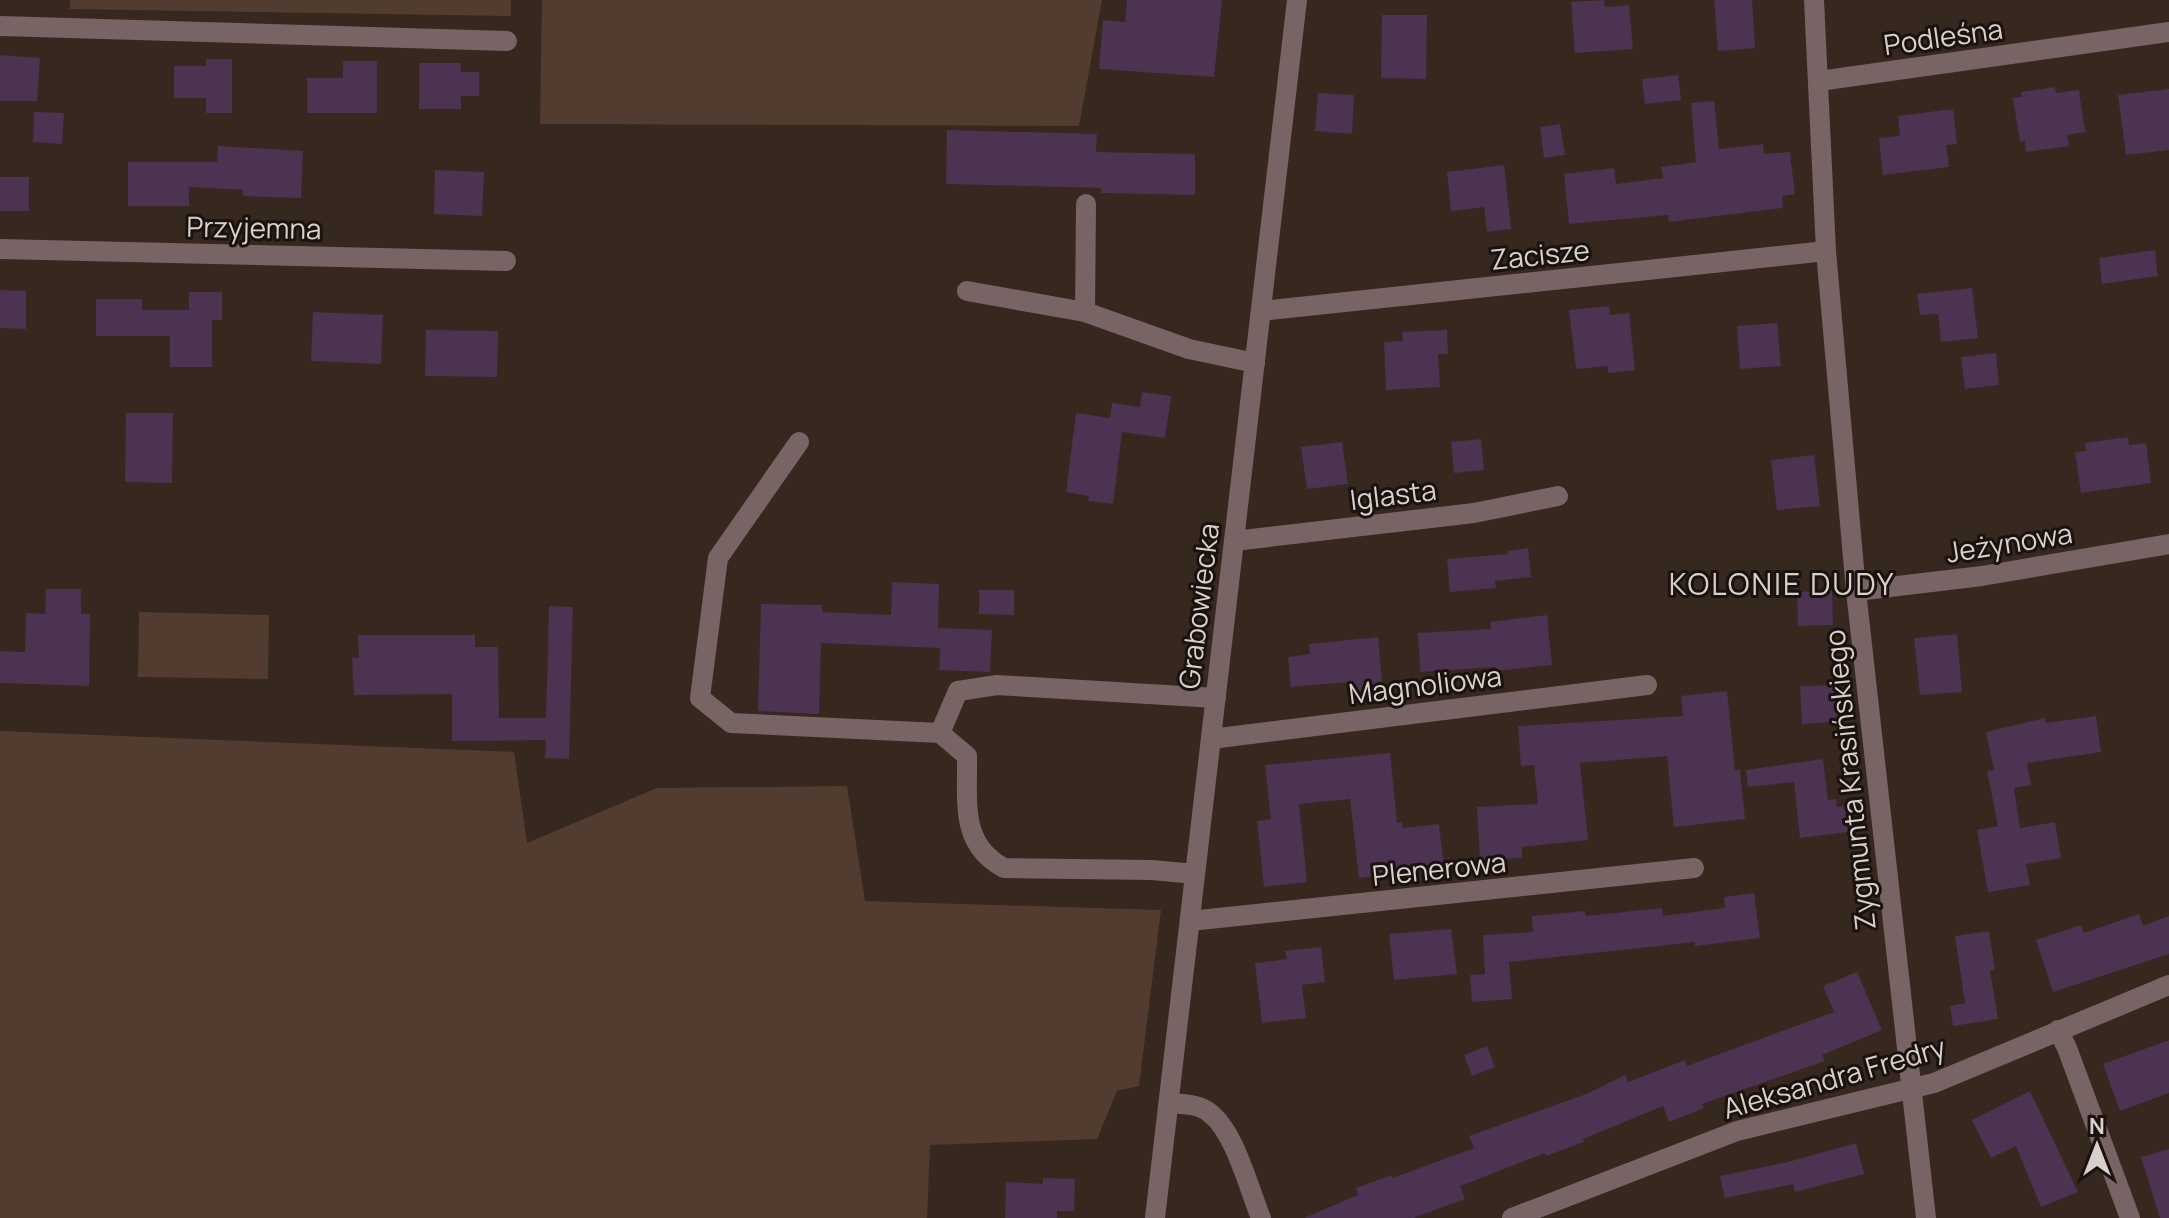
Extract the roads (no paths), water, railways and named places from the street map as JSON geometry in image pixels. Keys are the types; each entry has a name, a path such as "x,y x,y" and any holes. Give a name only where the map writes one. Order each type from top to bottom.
{"street":[{"name":"Grabowiecka","path":"1155,1218 1297,0"},
{"name":"Zygmunta Krasińskiego","path":"1814,0 1826,251 1856,591 1926,1218"},
{"path":"0,26 507,41"},
{"name":"Podleśna","path":"1819,81 2169,32"},
{"path":"1085,312 1086,204"},
{"name":"Przyjemna","path":"0,249 506,261"},
{"name":"Zacisze","path":"1261,311 1826,251"},
{"path":"967,291 1085,312 1189,349 1255,363"},
{"path":"799,442 718,558 700,698 731,723 940,733 967,756 971,835 989,860 1004,868 1152,870 1195,874"},
{"name":"Iglasta","path":"1234,541 1474,513 1558,496"},
{"name":"Jeżynowa","path":"1856,591 1982,576 2169,544"},
{"path":"940,733 958,691 997,685 1216,698"},
{"name":"Magnoliowa","path":"1211,739 1647,685"},
{"name":"Plenerowa","path":"1190,921 1694,868"},
{"name":"Aleksandra Fredry","path":"1512,1218 1737,1131 1934,1083 2169,985"},
{"path":"2058,1030 2130,1218"},
{"path":"1169,1103 1190,1104 1211,1113 1228,1134 1261,1218"}],"district":[{"name":"KOLONIE DUDY","path":"1782,583"}]}
